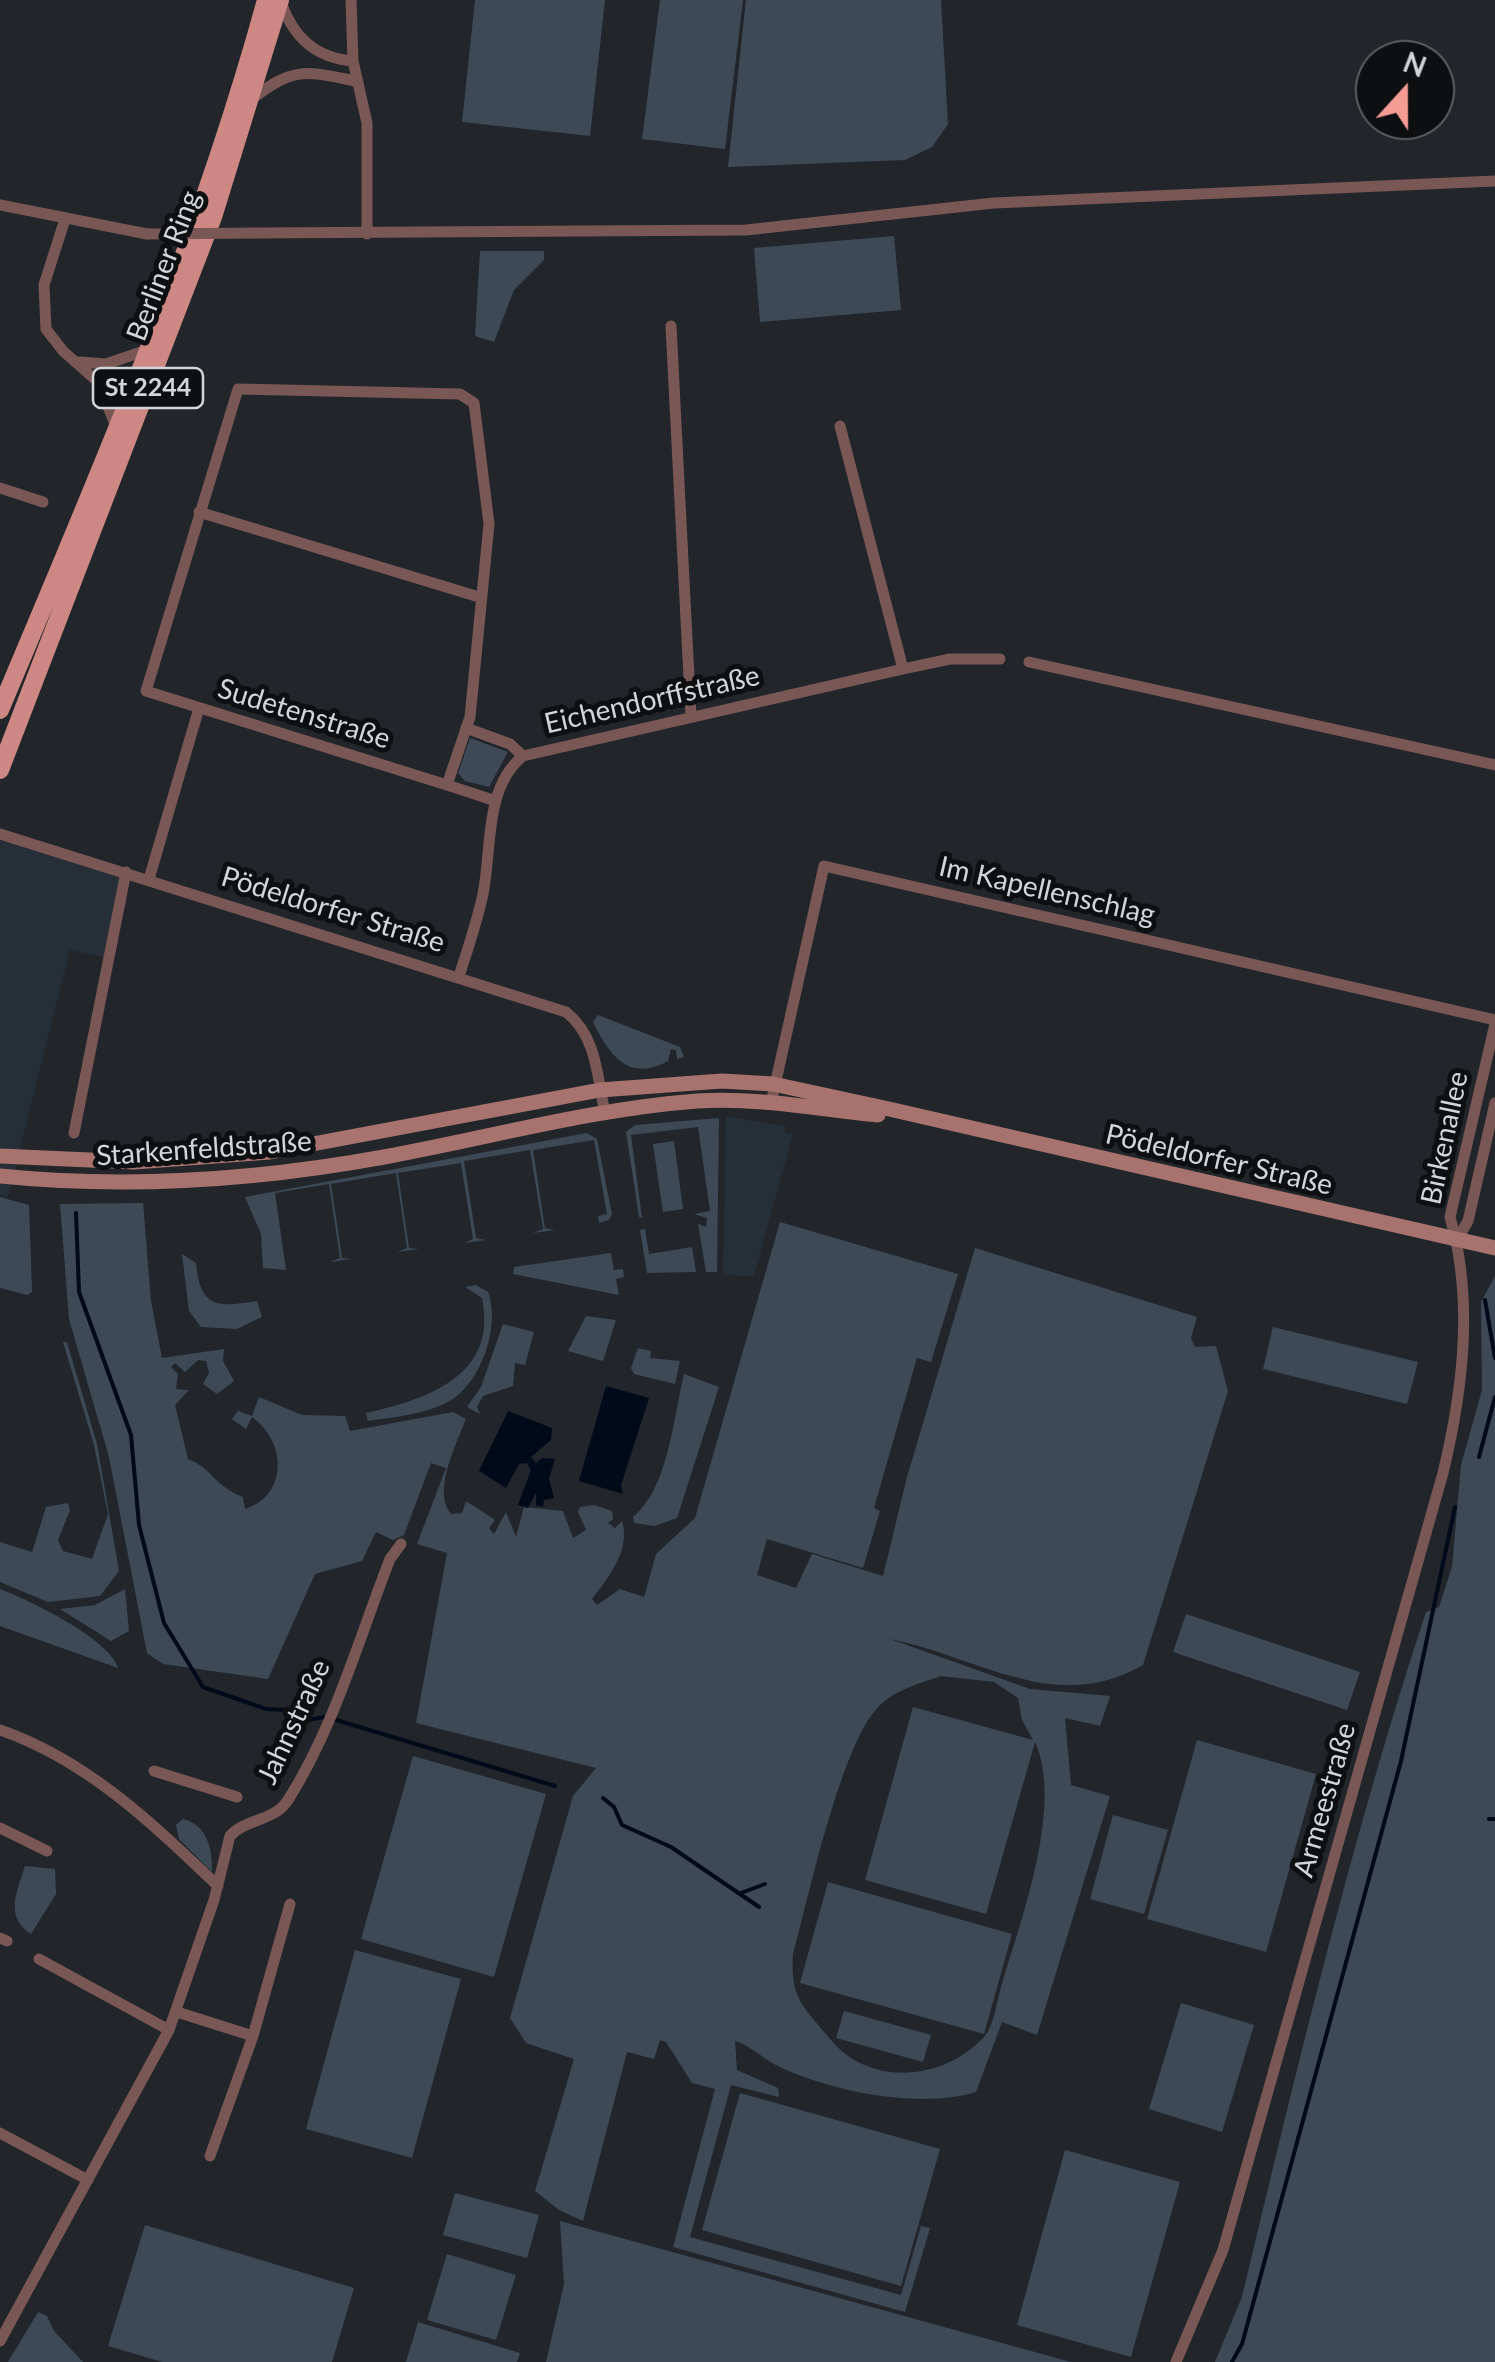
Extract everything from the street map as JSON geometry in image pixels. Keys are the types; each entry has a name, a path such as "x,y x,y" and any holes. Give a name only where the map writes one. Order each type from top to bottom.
{"main road":[{"name":"Berliner Ring","path":"0,710 150,350 201,214 266,0"},
{"name":"Berliner Ring","path":"0,770 213,217 280,0"},
{"name":"Pödeldorfer Straße","path":"600,1090 698,1081 773,1084 1495,1248"},
{"name":"Starkenfeldstraße","path":"0,1156 68,1162 163,1160 347,1139 600,1090"},
{"name":"Pödeldorfer Straße","path":"605,1113 701,1101 771,1102 932,1121"},
{"name":"Starkenfeldstraße","path":"0,1176 159,1182 351,1163 605,1113"},
{"name":"Starkenfeldstraße","path":"347,1139 351,1163"}],"street":[{"path":"280,0 305,43 332,60 353,61"},
{"path":"352,0 353,61 367,123 367,234"},
{"path":"252,100 293,73 310,71 356,82"},
{"path":"0,205 147,234 746,230 994,203 1495,181"},
{"path":"66,219 44,285 42,309 46,329 104,392 117,429"},
{"path":"671,326 691,717"},
{"path":"80,362 106,364 150,350"},
{"path":"447,786 466,728 479,597 488,506 477,409 468,396 238,389 199,512 479,597"},
{"path":"840,426 903,669"},
{"path":"0,488 43,502"},
{"name":"Sudetenstraße","path":"199,512 146,691 496,801"},
{"name":"Eichendorffstraße","path":"459,976 483,892 496,801 507,772 523,756 903,669 950,660 1000,659"},
{"path":"1030,662 1495,765"},
{"path":"150,879 199,708"},
{"path":"466,728 510,744 523,756"},
{"name":"Pödeldorfer Straße","path":"0,834 559,1009 577,1021 590,1042 605,1113"},
{"name":"Im Kapellenschlag","path":"771,1102 824,866 1495,1022"},
{"path":"74,1133 126,872"},
{"name":"Birkenallee","path":"1457,1240 1451,1214 1495,1022"},
{"name":"Birkenallee","path":"1457,1240 1468,1221 1495,1103"},
{"name":"Armeestraße","path":"1176,2362 1223,2250 1444,1474 1462,1376 1457,1240"},
{"name":"Jahnstraße","path":"0,2341 169,2030 218,1886 230,1836 237,1828 273,1815 287,1801 334,1704 390,1559 401,1544"},
{"path":"0,1730 42,1748 120,1797 218,1886"},
{"path":"154,1771 237,1797"},
{"path":"0,1828 47,1851"},
{"path":"210,2156 253,2036 290,1904"},
{"path":"39,1959 169,2030"},
{"path":"176,2012 253,2036"},
{"path":"0,2133 88,2180"}],"shaded area":[{"path":"475,0 605,0 590,136 462,122"},
{"path":"660,0 743,0 725,149 642,139"},
{"path":"746,0 941,0 948,124 932,147 905,160 728,167"},
{"path":"894,236 901,310 760,322 754,248"},
{"path":"480,251 544,251 544,260 514,290 494,342 475,336"},
{"path":"470,738 508,752 489,787 465,781 458,773"},
{"path":"0,838 123,875 104,957 70,950 8,1197 0,1195"},
{"path":"598,1015 680,1047 684,1057 677,1059 676,1050 671,1049 668,1061 642,1069 631,1067 606,1045 593,1022"},
{"path":"726,1116 786,1126 785,1132 793,1134 754,1276 723,1275"},
{"path":"719,1118 717,1272 706,1272 698,1224 706,1227 707,1218 694,1214 710,1211 698,1127 631,1135 642,1218 626,1132 635,1125"},
{"path":"587,1133 597,1139 612,1214 609,1220 599,1223 598,1216 607,1214 594,1140 533,1150 545,1228 555,1230 533,1233 543,1229 530,1150 464,1161 476,1238 486,1240 464,1243 473,1239 461,1163 398,1173 409,1248 419,1249 397,1252 407,1248 396,1173 331,1184 342,1258 352,1259 330,1262 340,1258 329,1184 275,1193 286,1270 263,1268 261,1234 245,1197"},
{"path":"674,1141 683,1209 663,1212 653,1144"},
{"path":"0,1197 29,1205 32,1292 27,1295 0,1288"},
{"path":"143,1203 151,1301 162,1358 224,1349 223,1361 234,1381 217,1394 203,1384 209,1373 206,1361 198,1360 185,1372 175,1363 171,1367 178,1374 176,1389 189,1390 175,1405 188,1459 243,1497 245,1509 269,1493 278,1468 277,1454 264,1428 252,1417 246,1429 232,1419 238,1411 252,1416 259,1397 302,1415 345,1416 350,1431 453,1412 466,1419 445,1481 446,1504 451,1514 462,1513 466,1501 495,1520 489,1528 494,1534 506,1512 516,1537 524,1507 563,1511 573,1538 586,1530 578,1512 580,1507 594,1505 612,1511 613,1519 608,1523 615,1528 622,1521 621,1553 592,1599 597,1605 620,1589 644,1597 656,1554 695,1518 780,1222 958,1274 931,1362 917,1358 874,1508 880,1511 863,1568 767,1539 757,1575 796,1588 812,1554 883,1576 907,1477 975,1248 1197,1317 1191,1338 1195,1347 1216,1346 1228,1391 1143,1665 1110,1679 1079,1685 1047,1684 890,1639 1030,1689 1110,1696 1100,1726 1065,1718 1071,1785 1110,1796 1037,2035 1002,2022 976,2092 930,2099 852,2091 803,2077 735,2041 737,2070 778,2088 779,2097 731,2085 690,2237 901,2295 921,2226 930,2228 905,2312 673,2247 715,2089 692,2083 666,2042 660,2040 654,2059 627,2052 583,2221 559,2210 535,2191 574,2059 526,2043 510,2018 573,1796 596,1768 416,1723 447,1553 417,1544 446,1468 431,1463 404,1535 393,1540 376,1532 362,1561 315,1574 268,1679 163,1664 147,1653 109,1457 69,1319 60,1204","holes":["941,1676 994,1682 1018,1698 1022,1720 1033,1740 913,1707 865,1880 986,1914 1035,1742 1043,1768 1042,1831 1028,1898 993,2020 984,2037 948,2063 907,2073 866,2066 831,2040 800,2001 794,1982 793,1954 839,1786 865,1725 892,1696"]},
{"path":"645,1229 649,1254 692,1247 696,1272 647,1273 640,1230"},
{"path":"611,1253 614,1270 623,1269 624,1277 616,1279 619,1295 513,1274 514,1267"},
{"path":"182,1254 196,1263 207,1297 222,1304 257,1301 262,1317 237,1329 201,1327 189,1311"},
{"path":"1495,1276 1495,2362 1215,2362 1242,2297 1305,2039 1399,1696 1426,1612 1439,1607 1452,1567 1461,1465 1482,1390 1481,1302"},
{"path":"476,1285 488,1292 492,1322 485,1355 469,1384 437,1407 368,1421 366,1413 435,1391 469,1365 484,1324 482,1298 465,1287"},
{"path":"586,1316 616,1320 603,1361 568,1351"},
{"path":"503,1324 534,1332 525,1365 515,1363 513,1386 483,1396 477,1407 480,1414 467,1407 481,1387"},
{"path":"1273,1327 1418,1362 1407,1404 1263,1369"},
{"path":"63,1342 67,1342 97,1444 119,1571 100,1596 48,1602 0,1582 0,1542 32,1552 46,1507 68,1503 70,1510 58,1540 63,1551 92,1559 108,1514 94,1445"},
{"path":"638,1348 651,1351 650,1358 680,1361 675,1384 634,1374 631,1368"},
{"path":"684,1374 719,1387 677,1518 655,1526 634,1523 633,1517 655,1488 662,1470"},
{"path":"606,1386 649,1398 621,1485 623,1494 579,1481"},
{"path":"508,1411 552,1428 551,1440 531,1457 536,1463 542,1458 555,1459 549,1479 554,1498 544,1500 543,1507 536,1505 536,1493 528,1508 518,1505 531,1470 527,1463 519,1464 506,1488 479,1471"},
{"path":"0,1589 85,1633 112,1657 118,1668 0,1626"},
{"path":"125,1589 129,1631 111,1641 60,1609 95,1605"},
{"path":"1186,1614 1360,1672 1347,1710 1173,1652"},
{"path":"1197,1740 1316,1774 1266,1952 1147,1919"},
{"path":"413,1756 546,1794 494,1977 361,1939"},
{"path":"1113,1815 1168,1830 1144,1914 1090,1899"},
{"path":"183,1819 198,1827 207,1839 212,1872 179,1839 176,1825"},
{"path":"25,1866 55,1869 56,1894 31,1934 15,1911"},
{"path":"828,1882 1012,1934 984,2034 800,1983"},
{"path":"355,1950 461,1979 412,2158 306,2129"},
{"path":"1181,2003 1254,2025 1222,2132 1149,2109"},
{"path":"844,2011 931,2035 923,2062 836,2038"},
{"path":"740,2093 940,2149 901,2286 702,2230"},
{"path":"1065,2150 1180,2182 1131,2357 1017,2325"},
{"path":"455,2193 539,2215 527,2258 443,2235"},
{"path":"560,2221 1071,2362 546,2362 564,2284"},
{"path":"145,2225 354,2288 332,2362 162,2362 108,2346"},
{"path":"447,2254 516,2275 496,2340 427,2320"},
{"path":"38,2312 47,2316 54,2331 83,2362 8,2362"},
{"path":"418,2322 520,2353 517,2362 406,2362"}],"waterway":[{"path":"76,1213 79,1292 131,1435 139,1525 164,1623 203,1687 266,1709 288,1710 308,1720 324,1717"},
{"path":"1485,1300 1495,1358"},
{"path":"1479,1457 1495,1397"},
{"path":"1232,2362 1242,2344 1401,1761 1455,1507"},
{"path":"333,1719 555,1786"},
{"path":"603,1798 614,1807 622,1825 671,1847 759,1907"},
{"path":"1489,1819 1495,1819"},
{"path":"741,1893 765,1884"}]}
